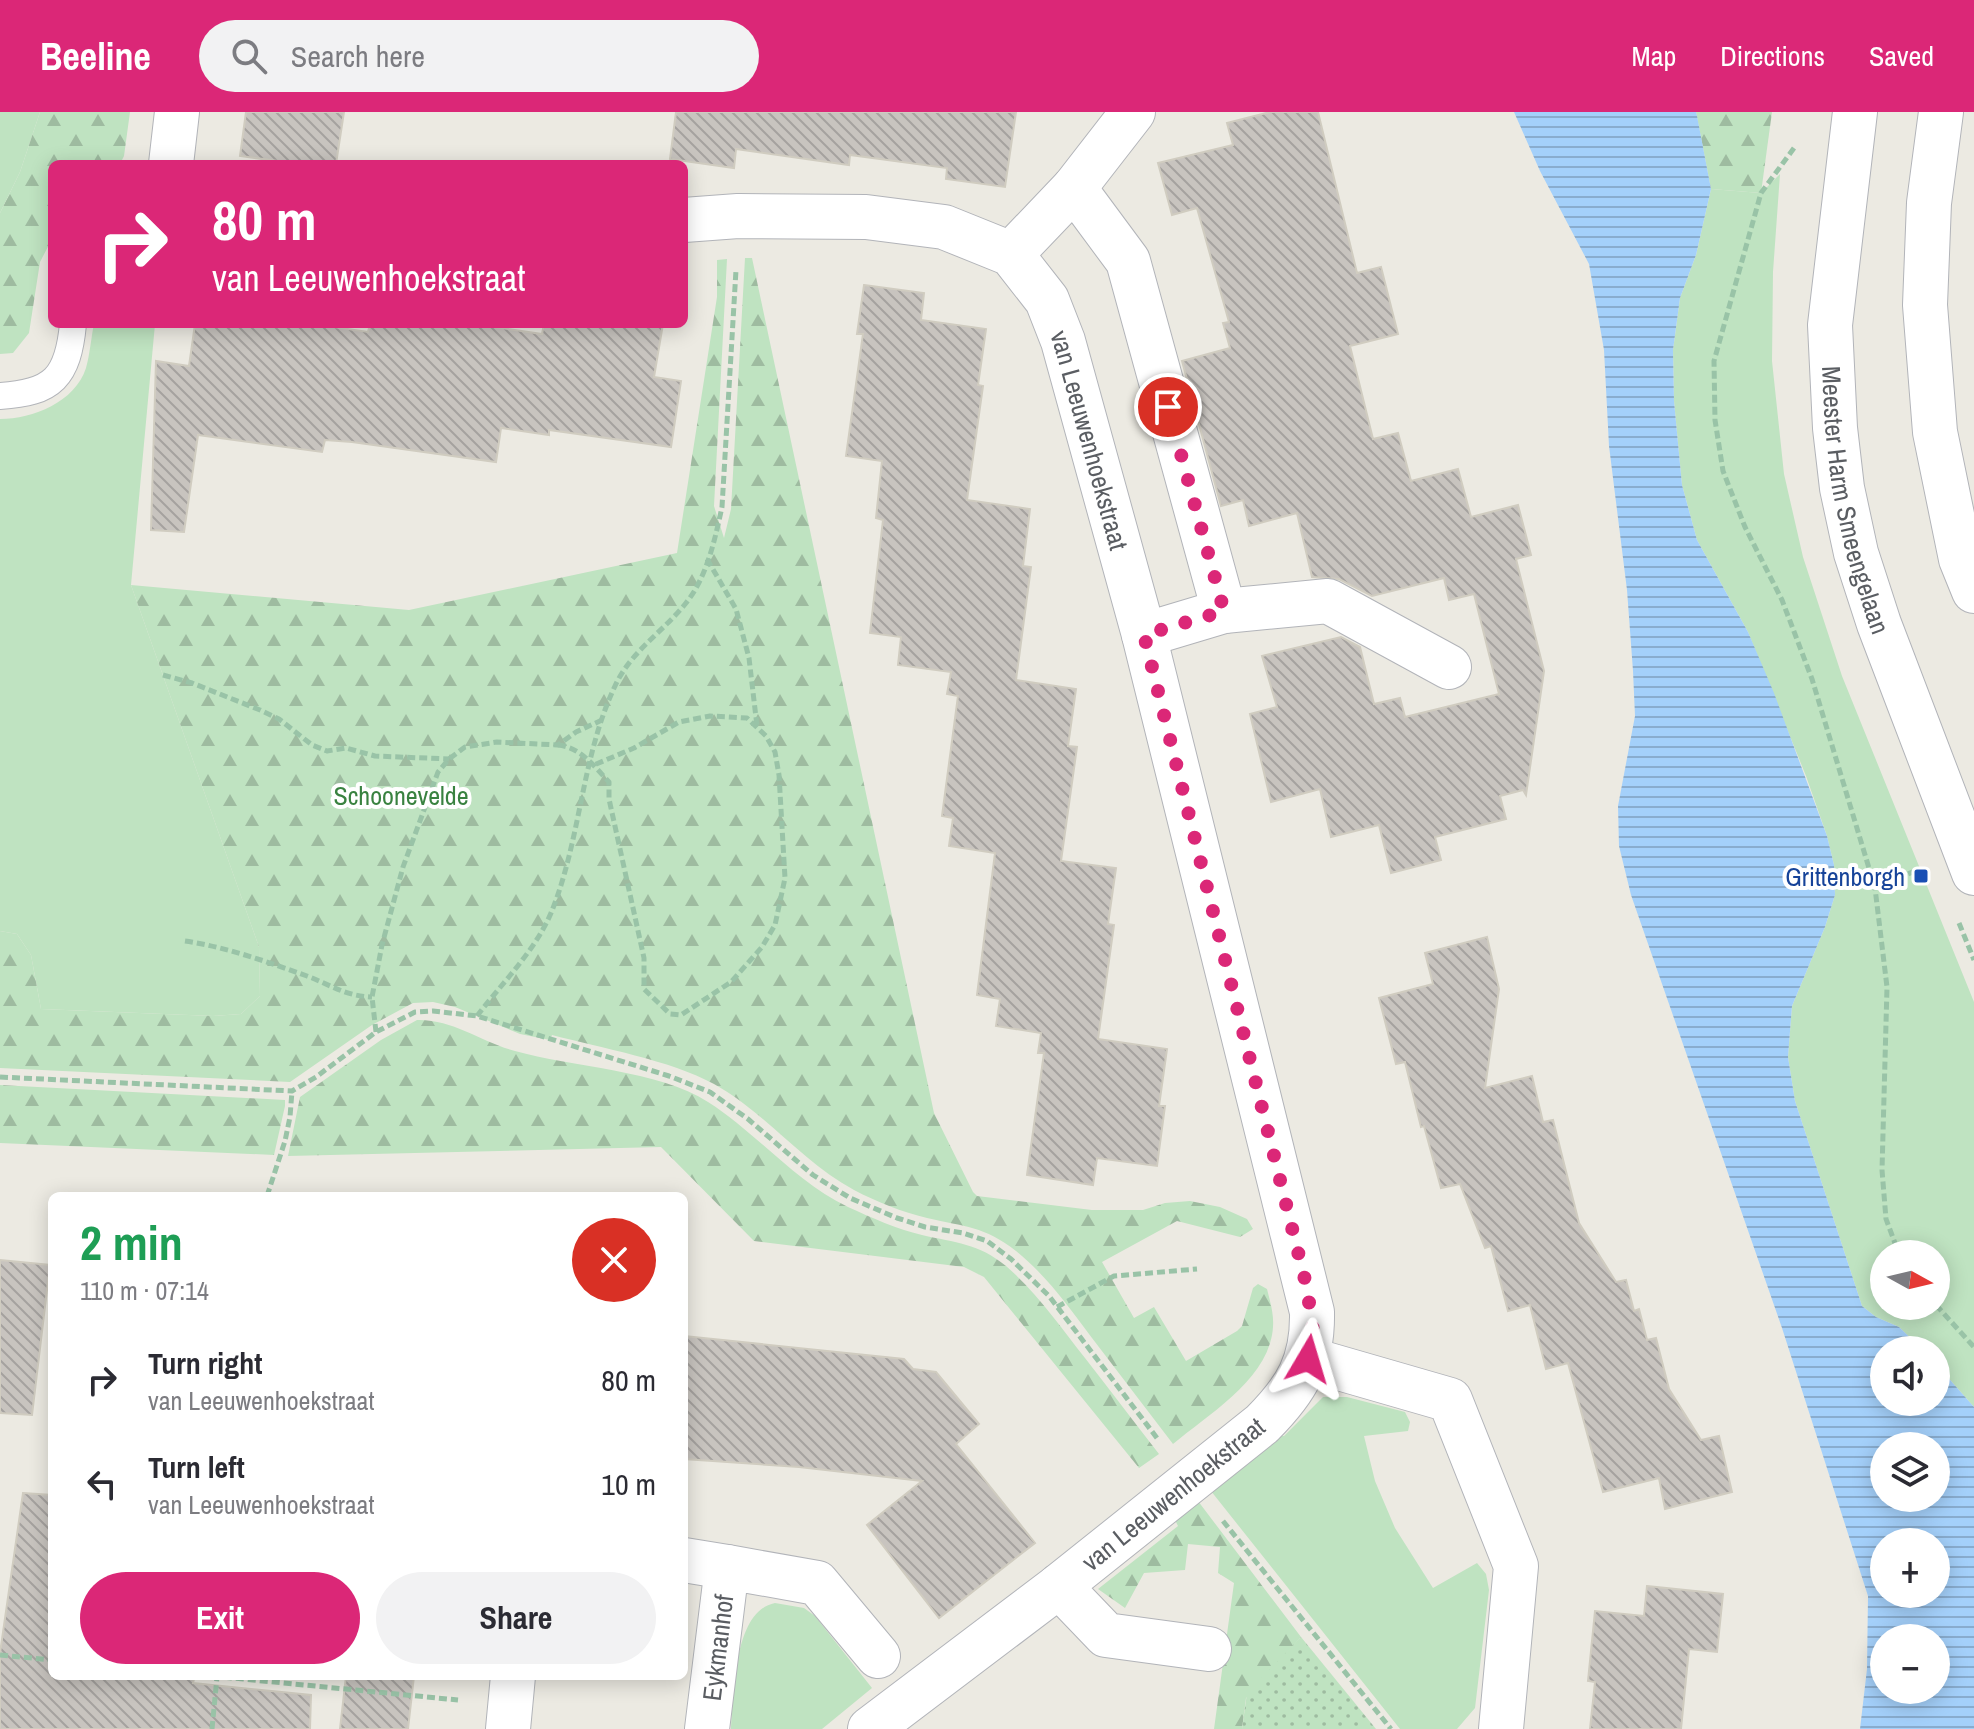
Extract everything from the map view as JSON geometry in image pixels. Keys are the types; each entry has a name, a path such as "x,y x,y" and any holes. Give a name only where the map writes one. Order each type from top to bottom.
{"street":[{"path":"171,160 177,112"},
{"path":"688,220 738,216 866,217 944,227 1011,254 1074,188 1133,112"},
{"name":"Meester Harm Smeengelaan","path":"1855,112 1830,325 1835,428 1842,488 1856,553 1879,624 1974,873"},
{"path":"1941,112 1929,203 1925,305 1935,432 1961,559 1974,591"},
{"path":"1074,188 1128,261 1224,611"},
{"name":"van Leeuwenhoekstraat","path":"870,1729 1059,1586 1262,1424 1286,1401 1308,1359 1313,1331 1307,1288 1144,635 1063,341 1047,300 1011,254"},
{"path":"1144,635 1224,611 1328,601 1449,667"},
{"path":"1308,1359 1450,1400 1516,1566 1501,1729"},
{"name":"Eykmanhof","path":"688,1561 817,1583 878,1656"},
{"name":"Eykmanhof","path":"707,1729 727,1567"},
{"name":"van Leeuwenhoekstraat","path":"1059,1586 1106,1635 1209,1649"}],"lane":[{"path":"0,396 38,391 61,373 68,357 72,328"}],"path":[{"path":"1802,138 1761,193 1714,361 1715,420 1723,471 1745,527 1782,600 1812,679 1875,888 1887,987 1882,1170 1886,1219 1894,1240"},
{"path":"477,1016 519,961 535,946 550,914 567,866 577,809 615,686 628,663 689,599 707,559 722,507 738,216"},
{"path":"707,559 736,609 749,658 757,727"},
{"path":"163,675 260,710 279,719 312,745 327,751 346,748 375,756 449,759"},
{"path":"376,1032 372,997 403,867 438,772 465,747 497,742 570,746 609,782 609,799 644,958 644,989 670,1014 681,1015 731,982 762,947 775,925 785,878 779,775 775,752 766,736 747,718 710,716 679,722 634,748 592,764"},
{"path":"558,745 576,732 603,720"},
{"path":"1875,888 1923,868"},
{"path":"185,941 214,946 307,976 351,996 372,997"},
{"path":"0,1077 292,1091 376,1032 415,1012 433,1011 477,1016 669,1076 710,1092 748,1119 813,1175 850,1198 925,1227 963,1233 987,1241 1011,1259 1049,1296 1191,1482 1391,1729"},
{"path":"268,1192 285,1141 292,1091"},
{"path":"1057,1307 1114,1276 1197,1269"},
{"path":"1950,1320 1974,1347"},
{"path":"0,1655 48,1660"},
{"path":"212,1729 216,1680"},
{"path":"260,1680 511,1703"}],"green space":[{"path":"0,112 40,112 20,172 0,213"},
{"path":"40,112 130,112 122,160 48,160 48,247 40,262 29,333 13,353 0,354 0,213 20,172"},
{"path":"1696,112 1772,112 1761,193 1711,189"},
{"path":"1780,174 1773,272 1772,361 1784,474 1803,557 1842,676 1974,1002 1974,1407 1950,1380 1950,1336 1908,1336 1899,1327 1883,1320 1950,1320 1950,1240 1870,1240 1870,1312 1862,1306 1795,1101 1788,1057 1792,1006 1835,895 1834,865 1806,776 1748,632 1697,540 1682,485 1673,350 1680,298 1696,255 1711,189 1761,193"},
{"name":"Schoonevelde","path":"745,258 752,258 934,1113 973,1192 977,1196 1092,1210 1143,1210 1165,1203 1190,1201 1220,1207 1247,1219 1253,1229 1240,1237 1177,1221 1102,1262 1134,1318 1154,1307 1186,1361 1237,1331 1242,1326 1253,1288 1258,1284 1267,1289 1273,1327 1261,1363 1250,1379 1220,1407 1173,1444 1057,1292 1016,1251 984,1232 908,1213 854,1190 818,1166 733,1096 714,1084 656,1061 552,1035 550,1040 520,1034 455,1007 433,1002 413,1003 372,1025 290,1082 0,1068 0,931 17,934 31,955 41,1009 213,1016 241,1014 260,996 259,947 131,585 409,610 677,553 717,297 717,260 727,259 714,506 724,538 731,509"},
{"path":"93,328 155,328 131,585 259,947 260,996 241,1014 213,1016 41,1009 31,955 17,934 0,931 0,419 39,412 63,399 73,390 86,368"},
{"path":"417,1020 443,1023 515,1051 640,1076 688,1091 726,1114 829,1197 903,1230 966,1245 996,1258 1038,1299 1159,1454 1139,1468 984,1277 964,1267 754,1241 661,1147 288,1156 300,1097 381,1040"},
{"path":"0,1085 285,1100 285,1106 274,1155 0,1143"},
{"path":"1323,1397 1347,1397 1405,1412 1410,1422 1408,1431 1364,1436 1375,1481 1395,1528 1433,1588 1477,1563 1486,1574 1489,1590 1475,1708 1457,1729 1400,1729 1207,1486 1265,1435 1284,1436"},
{"path":"1198,1501 1301,1637 1246,1698 1242,1729 1214,1729 1234,1583 1218,1573 1220,1547 1188,1544 1185,1570 1144,1573 1125,1608 1098,1589 1178,1526 1174,1518"},
{"path":"775,1603 804,1608 815,1616 872,1688 822,1729 731,1729 735,1676 743,1637 761,1609"},
{"path":"1301,1637 1376,1729 1242,1729 1247,1693"}],"water":[{"path":"1514,112 1696,112 1711,189 1696,255 1680,298 1673,350 1682,485 1697,540 1748,632 1774,693 1827,836 1834,865 1835,895 1792,1006 1788,1057 1795,1101 1862,1306 1870,1312 1870,1320 1883,1320 1899,1327 1908,1336 1870,1336 1870,1416 1950,1416 1950,1380 1974,1407 1974,1729 1860,1729 1867,1669 1868,1596 1782,1328 1631,895 1619,846 1618,806 1635,716 1633,671 1627,590 1609,446 1604,350 1589,264 1540,171"}],"building":[{"path":"246,112 344,112 337,160 270,160 240,156"},
{"path":"676,112 1016,112 1005,187 946,179 947,168 850,155 849,165 736,149 734,168 670,159"},
{"path":"1270,112 1318,112 1357,273 1381,267 1398,334 1350,346 1373,439 1398,433 1411,481 1458,469 1471,517 1518,505 1531,555 1516,559 1544,671 1526,795 1523,790 1500,796 1506,819 1435,837 1441,860 1391,873 1379,825 1331,837 1320,789 1271,802 1250,714 1277,707 1262,656 1341,637 1360,647 1374,704 1400,698 1405,717 1499,694 1474,594 1449,600 1444,578 1372,596 1339,579 1312,577 1297,513 1249,526 1243,500 1221,506 1182,361 1230,348 1223,323 1229,322 1197,208 1172,215 1158,163 1233,145 1227,123"},
{"path":"864,285 924,293 921,320 986,329 978,385 983,386 967,500 1030,509 1023,566 1031,567 1016,680 1076,689 1068,746 1077,747 1061,861 1116,868 1108,924 1114,925 1098,1039 1167,1049 1159,1106 1165,1106 1157,1166 1097,1158 1093,1185 1027,1175 1044,1053 1038,1053 1041,1033 996,1026 1000,999 977,995 995,853 949,846 953,818 942,816 958,696 947,694 951,672 898,665 901,637 870,633 883,520 876,518 882,461 846,456 863,334 857,334"},
{"path":"194,328 341,328 368,332 369,328 501,328 542,334 543,328 662,328 654,377 681,381 671,447 549,430 549,435 501,428 496,462 352,442 325,440 322,452 198,435 184,532 151,530 156,361 189,366"},
{"path":"1487,937 1499,989 1485,1088 1532,1076 1543,1122 1553,1120 1579,1223 1616,1282 1626,1280 1634,1311 1639,1309 1647,1340 1656,1338 1669,1389 1701,1440 1719,1436 1732,1492 1665,1509 1659,1478 1603,1492 1568,1363 1546,1369 1530,1305 1508,1311 1491,1246 1485,1248 1460,1184 1441,1188 1424,1126 1421,1127 1405,1062 1396,1064 1379,998 1433,984 1425,953"},
{"path":"0,1260 48,1265 32,1415 0,1413"},
{"path":"688,1336 904,1359 913,1369 936,1372 979,1424 956,1444 1035,1543 939,1618 867,1525 922,1481 799,1467 688,1459"},
{"path":"23,1493 48,1495 48,1680 194,1680 193,1683 311,1695 310,1729 0,1729 0,1653"},
{"path":"1647,1586 1723,1594 1717,1652 1689,1649 1681,1729 1590,1729 1595,1682 1588,1681 1595,1611 1644,1616"},
{"path":"346,1680 414,1680 408,1729 340,1729"}],"place":[{"name":"Grittenborgh","path":"1921,876"}],"route":[{"path":"1168,407 1224,611 1144,635 1307,1288 1313,1331 1308,1359"}]}
